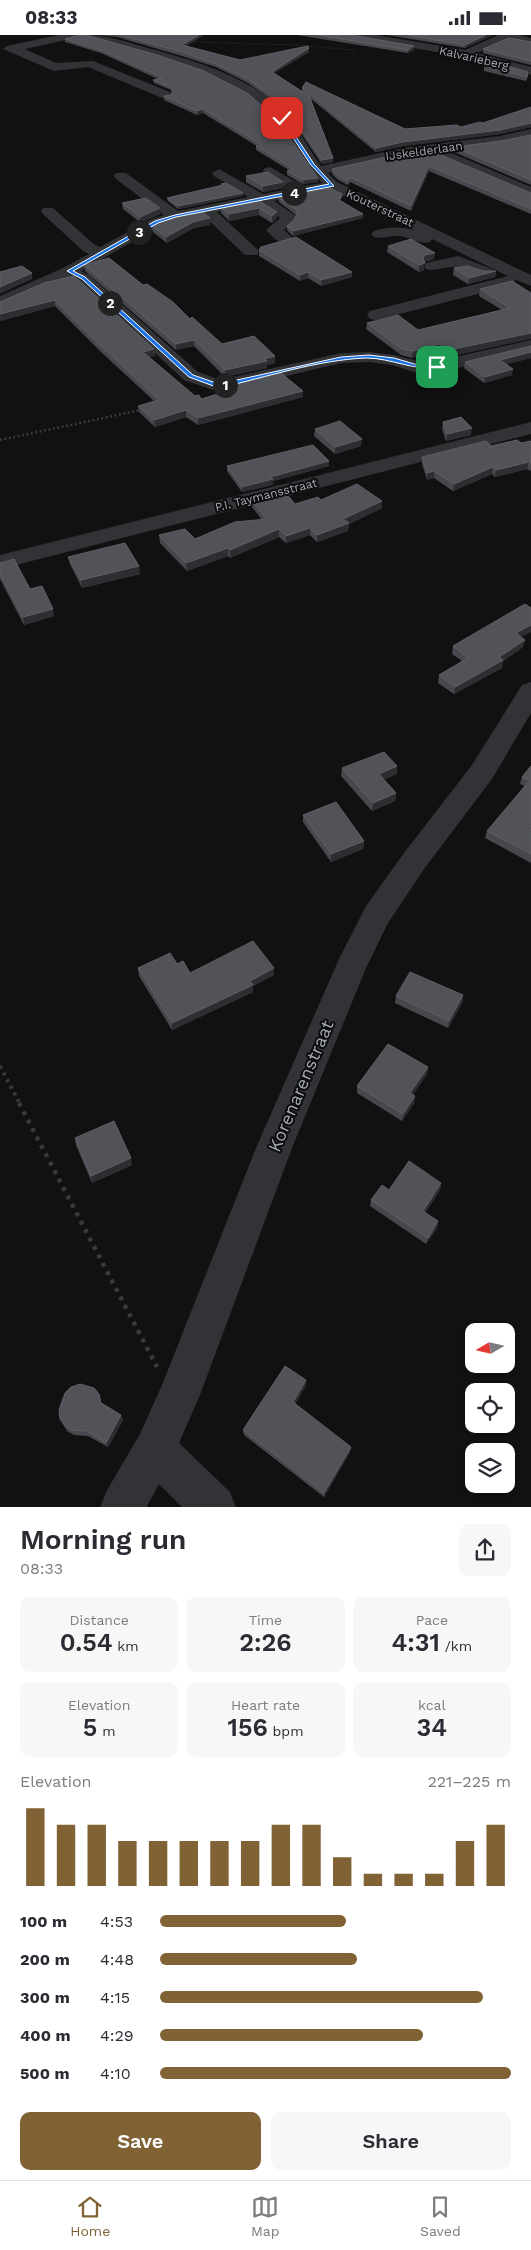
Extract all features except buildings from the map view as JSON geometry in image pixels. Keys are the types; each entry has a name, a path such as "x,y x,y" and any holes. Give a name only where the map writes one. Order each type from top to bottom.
{"street":[{"path":"6,50 75,35"},
{"name":"Kouterstraat","path":"91,35 217,74 261,98 282,118 317,171 332,185 452,241 531,281"},
{"name":"Kalvarieberg","path":"357,35 466,54 531,71"},
{"path":"466,54 506,35 531,39"},
{"path":"520,35 531,39"},
{"path":"106,39 159,40"},
{"path":"6,50 28,54 54,67 89,63 166,95"},
{"name":"IJskelderlaan","path":"317,171 403,152 500,140 531,133"},
{"path":"432,149 531,192"},
{"path":"270,171 300,191"},
{"path":"219,173 288,216 287,220 274,230 287,240"},
{"path":"120,176 175,216"},
{"path":"0,302 69,271 157,222 175,216 332,185"},
{"path":"206,210 251,252"},
{"path":"48,211 89,248 101,253"},
{"path":"379,234 400,231 430,241 452,241"},
{"path":"432,266 458,261 531,290"},
{"path":"69,271 83,278 191,376 219,386 341,358 369,357 394,360 417,367 437,367 531,345"},
{"path":"376,315 507,281"},
{"name":"P.I. Taymansstraat","path":"0,562 531,428"},
{"name":"Korenarenstraat","path":"122,1507 155,1449 179,1395 274,1147 350,968 377,915 414,861 482,772 531,691"},
{"path":"155,1449 214,1507"}],"path":[{"path":"159,40 357,50"},
{"path":"0,440 142,409"},
{"path":"0,1067 160,1373 179,1395"}],"route":[{"path":"282,118 317,171 332,185 175,216 157,222 69,271 83,278 191,376 207,383 219,386 341,358 369,357 394,360 417,367 437,367"}]}
